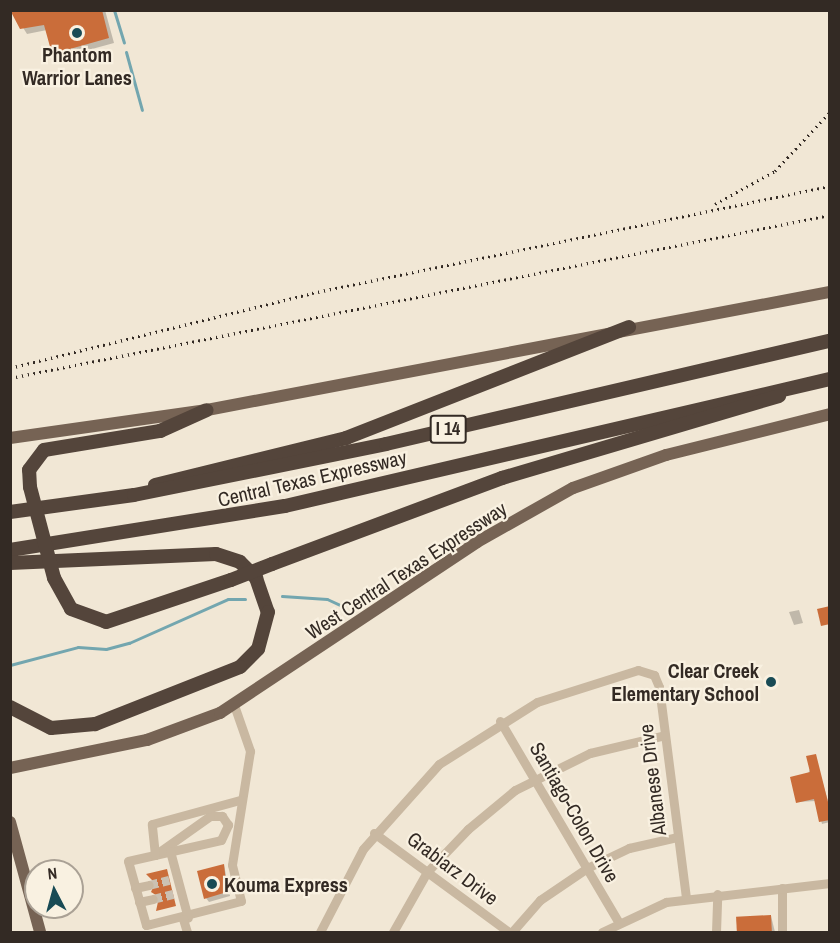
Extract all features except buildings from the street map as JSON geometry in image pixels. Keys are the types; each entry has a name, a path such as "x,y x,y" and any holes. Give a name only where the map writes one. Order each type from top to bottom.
{"highway":[{"path":"134,495 172,477 300,452 366,431 629,327"},
{"name":"Central Texas Expressway","path":"10,512 134,495 386,444 830,342"},
{"name":"Central Texas Expressway","path":"10,550 285,506 830,379"},
{"path":"207,410 160,431 44,450 29,470 30,487 54,578 71,609 106,622 231,580 502,478 635,435 759,405 808,383"},
{"path":"10,563 216,554 249,570 262,588 268,612 258,649 240,667 95,724 51,728 10,707"}],"main road":[{"path":"10,438 207,410 629,327 830,292"},
{"name":"West Central Texas Expressway","path":"10,768 147,741 234,705 477,542 573,488 666,455 830,414"},
{"path":"10,822 40,933"}],"street":[{"name":"Albanese Drive","path":"320,933 374,833 439,764 500,721 551,696 644,670 657,680 686,898"},
{"path":"154,855 210,816 227,820 221,840 128,861 146,925 186,919 241,901 232,865 240,800 249,775 250,751 234,705"},
{"name":"Santiago-Colon Drive","path":"500,721 618,921"},
{"path":"393,933 427,872 487,811 534,778 590,753 665,735"},
{"path":"154,855 149,829 157,820 240,800"},
{"name":"Grabiarz Drive","path":"374,833 511,933"},
{"path":"511,933 540,900 587,868 629,848 677,837"},
{"path":"170,851 173,879 186,919 187,933"},
{"path":"602,933 618,921 686,898 830,882"},
{"path":"135,888 149,885"},
{"path":"782,888 782,933"},
{"path":"716,933 717,894"},
{"path":"139,902 153,899"}],"waterway":[{"path":"114,10 124,43"},
{"path":"126,52 142,110"},
{"path":"282,596 327,599 342,606"},
{"path":"10,665 78,647 106,649 129,643 228,599 245,599"}],"tunnel":[{"path":"149,885 169,880"},
{"path":"153,899 173,894"}],"railway":[{"path":"715,204 775,171 830,112"},
{"path":"10,368 312,293 830,186"},
{"path":"10,378 830,215"}],"place":[{"name":"Phantom Warrior Lanes","path":"77,33"},
{"name":"Clear Creek Elementary School","path":"771,682"},
{"name":"Kouma Express","path":"212,884"}]}
